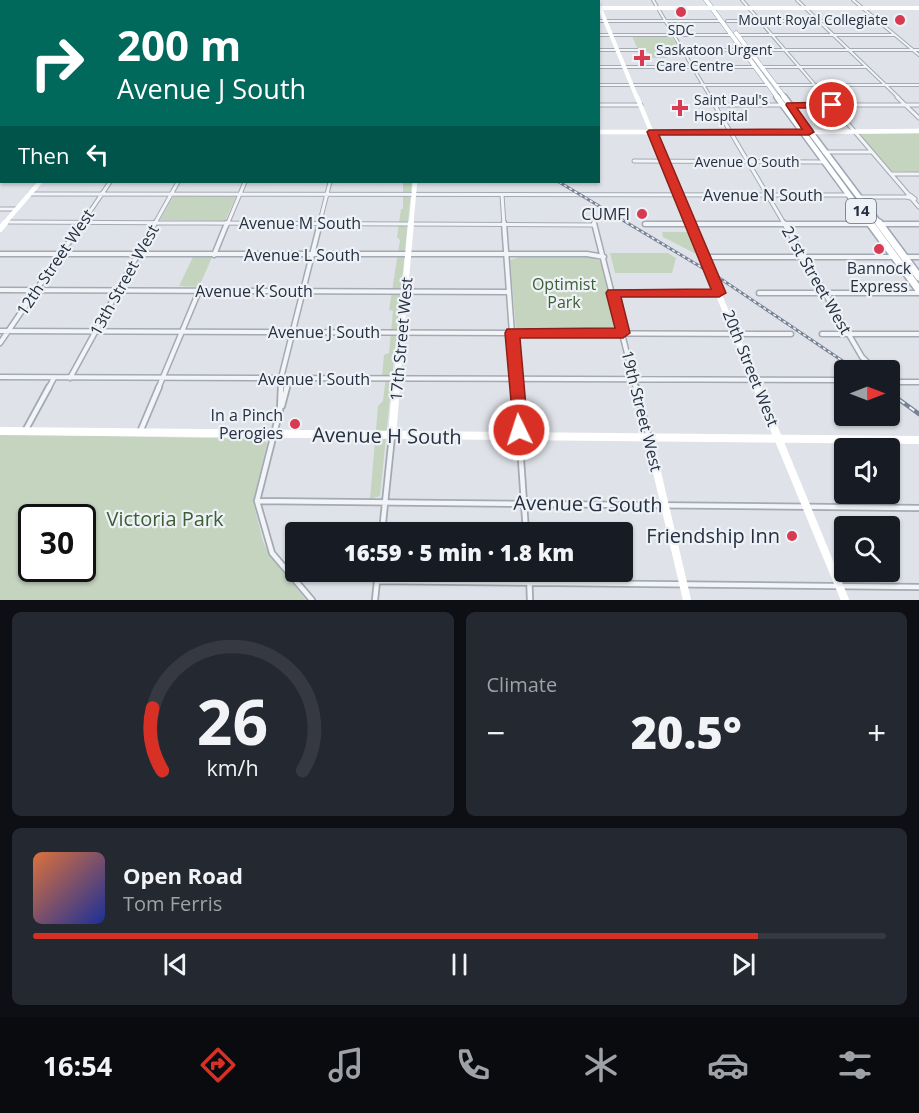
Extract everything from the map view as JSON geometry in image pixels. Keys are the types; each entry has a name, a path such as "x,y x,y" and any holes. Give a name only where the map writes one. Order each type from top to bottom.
{"main road":[{"name":"14","path":"706,0 735,35 784,105 824,152 919,277"},
{"name":"14","path":"711,0 714,8"},
{"path":"600,7 919,8"},
{"name":"20th Street West","path":"600,9 756,380 845,600"},
{"name":"14","path":"746,50 791,105 824,162 919,291"},
{"path":"600,132 919,132"},
{"path":"0,229 39,183"},
{"name":"17th Street West","path":"392,436 415,183"},
{"name":"Avenue H South","path":"0,431 919,440"},
{"name":"19th Street West","path":"649,438 687,600"}],"street":[{"name":"21st Street West","path":"653,0 865,360"},
{"path":"742,0 908,196"},
{"path":"797,0 919,118"},
{"path":"854,0 919,55"},
{"path":"600,21 878,21"},
{"path":"600,35 895,35"},
{"path":"600,50 638,50"},
{"path":"682,50 919,50"},
{"path":"600,67 756,67"},
{"path":"762,67 867,67"},
{"path":"600,85 769,85"},
{"path":"776,85 919,85"},
{"path":"600,105 641,105"},
{"path":"715,105 784,105"},
{"path":"791,105 919,105"},
{"path":"824,152 872,152"},
{"name":"Avenue O South","path":"634,161 824,162"},
{"path":"891,174 919,174"},
{"name":"12th Street West","path":"0,343 109,183"},
{"name":"13th Street West","path":"70,378 177,183"},
{"path":"214,255 244,183"},
{"path":"280,410 281,378 330,183"},
{"name":"Avenue N South","path":"30,194 849,195"},
{"path":"502,195 525,522"},
{"path":"858,197 908,196 915,198 919,207"},
{"path":"0,209 17,209"},
{"name":"Avenue M South","path":"6,222 594,223"},
{"name":"19th Street West","path":"594,223 649,438"},
{"path":"645,224 919,224"},
{"name":"Avenue L South","path":"0,254 408,256 587,254 604,257"},
{"path":"704,257 895,257"},
{"path":"904,257 919,257"},
{"name":"Avenue K South","path":"0,290 509,292"},
{"path":"140,433 200,291"},
{"path":"759,293 919,291"},
{"path":"613,293 719,293"},
{"name":"Avenue J South","path":"0,331 791,334"},
{"path":"822,334 919,334"},
{"name":"Avenue I South","path":"0,377 834,380"},
{"path":"25,431 54,378"},
{"path":"290,378 273,434 257,501 272,553 312,600"},
{"path":"900,382 919,382"},
{"name":"17th Street West","path":"383,522 392,436"},
{"name":"Avenue G South","path":"257,501 919,508"},
{"path":"375,600 377,582"},
{"path":"530,600 529,582 919,587"}],"green space":[{"path":"632,36 671,36 682,53 666,53 668,58 651,58 650,53 638,50"},
{"path":"919,133 919,172 891,171 859,134"},
{"path":"403,183 412,183 380,496 370,499 378,406 383,401 386,376 382,376 384,355 389,353 393,311 389,310 400,240 397,237 401,209 403,209"},
{"path":"174,195 236,196 225,221 160,220"},
{"path":"662,232 688,232 696,254 663,237"},
{"path":"610,253 668,253 676,258 672,273 615,273"},
{"name":"Optimist Park","path":"526,255 587,256 601,261 618,329 516,330 510,260"},
{"path":"193,257 212,257 199,287 179,286"},
{"name":"Victoria Park","path":"0,434 262,439 267,443 253,502 263,541 269,555 285,574 285,582 291,582 306,600 0,600"}],"railway":[{"path":"561,183 721,279 841,360"},
{"path":"900,400 919,414"}],"place":[{"name":"SDC","path":"681,12"},
{"name":"Mount Royal Collegiate","path":"900,20"},
{"name":"Saskatoon Urgent Care Centre","path":"642,58"},
{"name":"Saint Paul's Hospital","path":"680,108"},
{"name":"CUMFI","path":"642,214"},
{"name":"Bannock Express","path":"879,249"},
{"name":"In a Pinch Perogies","path":"295,424"},
{"name":"Friendship Inn","path":"792,536"}],"route":[{"path":"519,430 512,333 623,333 613,293 719,293 652,132 798,134 809,132 791,105 832,105"}]}
